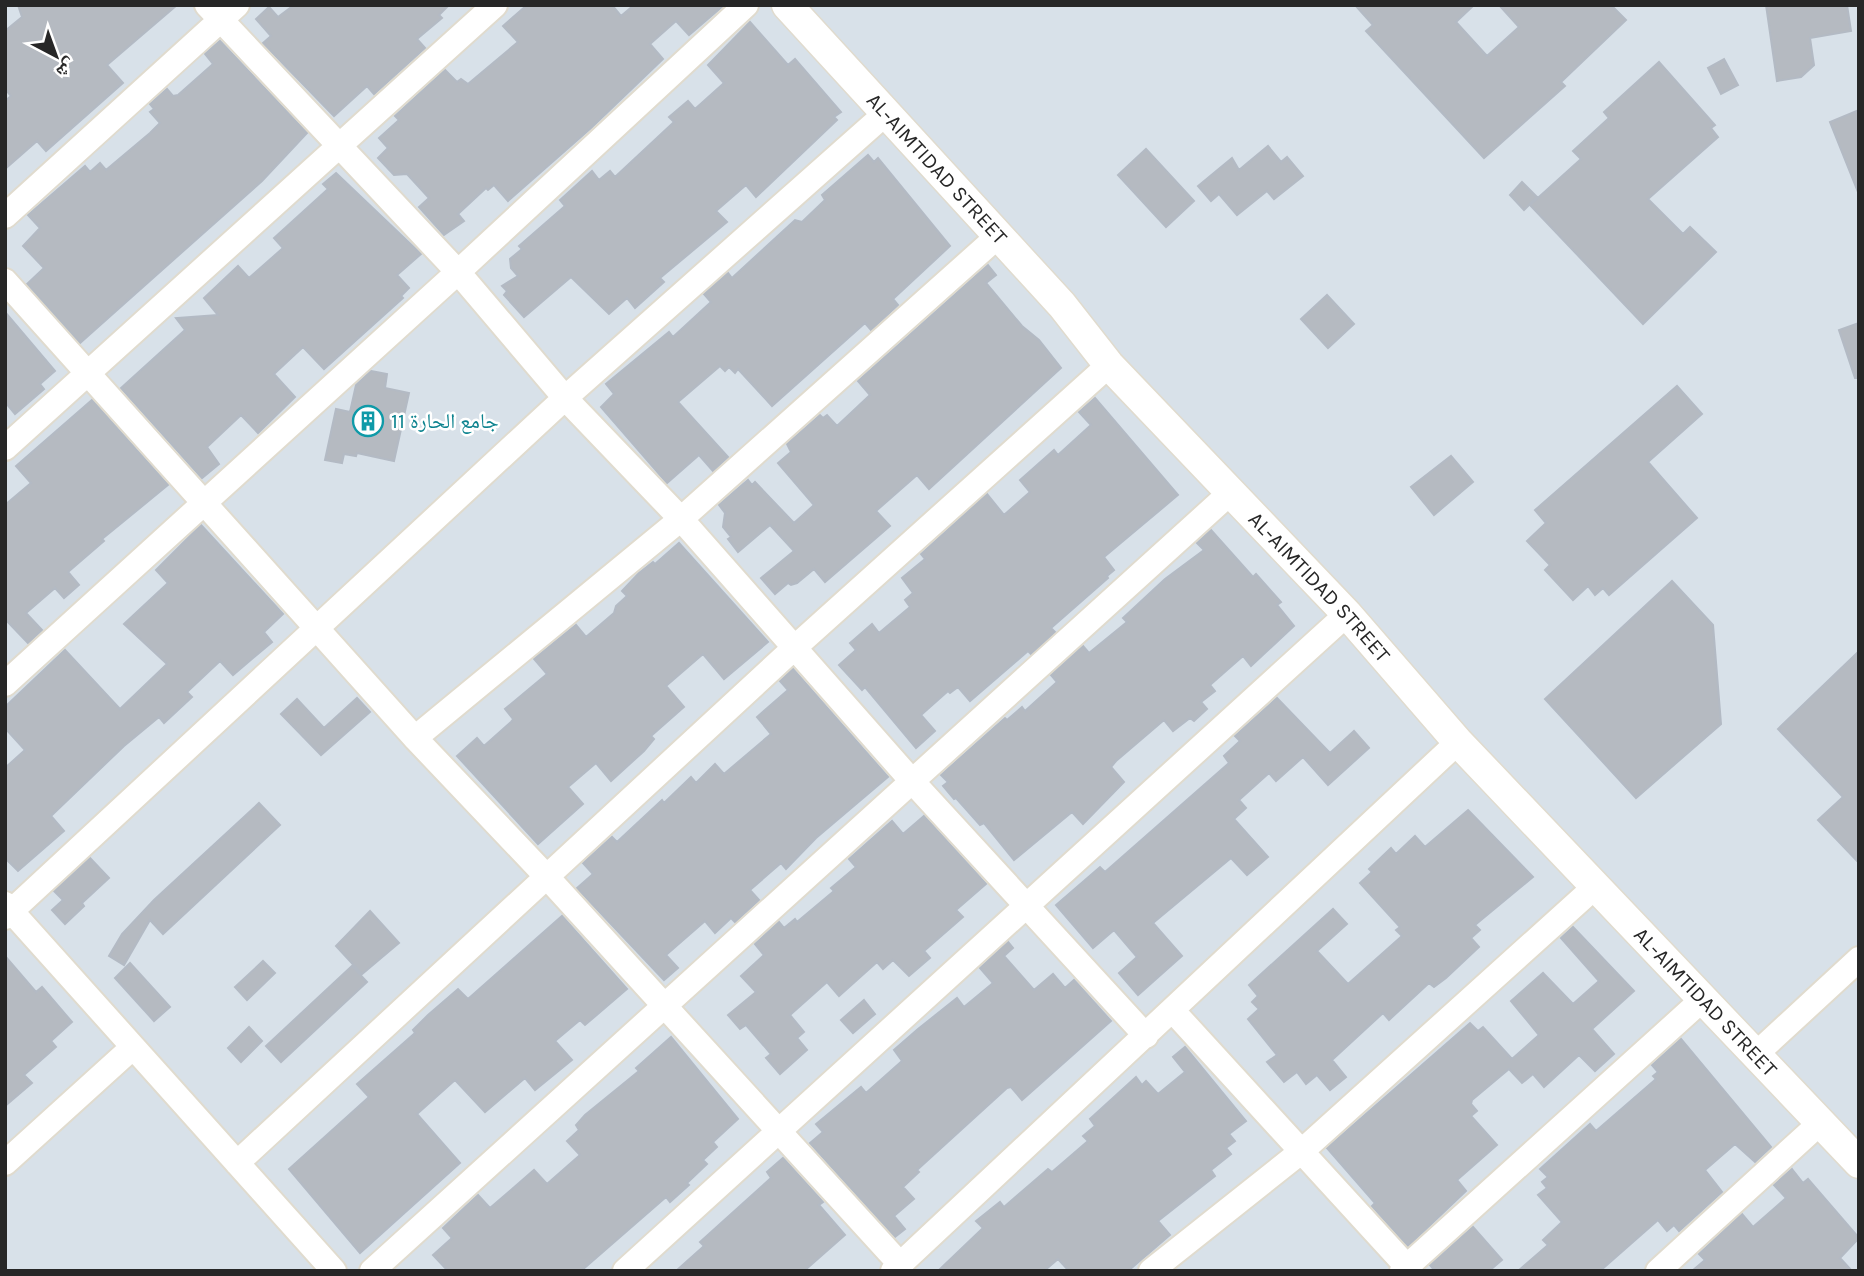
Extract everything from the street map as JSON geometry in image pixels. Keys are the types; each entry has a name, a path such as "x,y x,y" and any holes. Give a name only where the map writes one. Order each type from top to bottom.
{"street":[{"path":"5,448 495,5"},
{"path":"5,684 458,272 746,5"},
{"name":"AL-AIMTIDAD STREET","path":"787,5 1062,305 1109,365 1347,614 1458,742 1859,1163"},
{"path":"5,216 221,10 338,147 458,272 565,398 681,519 793,649 1146,1036"},
{"path":"334,1271 7,911 320,628 565,398 885,114"},
{"path":"415,738 681,519 997,237"},
{"path":"5,281 320,628 415,738 547,877 779,1130 897,1267 1458,742"},
{"path":"237,1163 793,649 1109,365"},
{"path":"372,1271 1230,493"},
{"path":"625,1271 1024,905 1347,614"},
{"path":"1151,1271 1301,1151 1597,885"},
{"path":"1756,1054 1859,959"},
{"path":"1173,1011 1407,1269 1703,999"},
{"path":"5,1163 132,1048"},
{"path":"1658,1271 1820,1123"}],"building":[{"path":"18,5 177,5 107,65 123,83 46,151 37,141 5,169 5,101 11,96 5,89 5,31 22,17"},
{"path":"294,5 449,5 439,15 442,18 417,39 425,48 374,94 367,86 334,116 263,43 271,36 256,19 269,7 278,17"},
{"path":"527,5 612,5 621,16 634,5 724,5 689,35 676,21 650,44 663,59 591,128 508,201 494,185 488,190 486,188 458,214 464,221 444,235 419,207 429,198 407,174 394,175 378,158 388,148 379,138 399,120 395,116 445,70 457,82 461,79 468,84 518,42 503,26"},
{"path":"1355,5 1474,5 1456,22 1487,56 1519,27 1499,5 1611,5 1626,20 1561,82 1565,86 1484,158 1366,31 1373,25"},
{"path":"1766,5 1847,5 1851,31 1810,38 1814,65 1801,77 1777,81"},
{"path":"750,22 788,65 795,59 841,112 834,117 837,120 756,197 746,185 716,211 727,222 660,278 664,282 635,308 627,298 609,314 571,277 524,317 504,295 507,291 502,286 518,276 511,268 510,259 522,249 519,246 565,206 560,200 592,171 599,180 610,171 615,177 674,122 669,117 688,101 695,109 724,83 708,65"},
{"path":"220,41 307,133 262,181 80,343 27,284 44,268 23,246 40,228 28,215 85,166 90,172 100,163 106,170 150,133 160,123 150,112 154,109 150,104 167,89 173,96 178,95 213,64 205,54"},
{"path":"1724,59 1738,85 1721,94 1708,68"},
{"path":"1659,62 1715,125 1711,128 1718,137 1648,199 1683,234 1690,227 1716,252 1643,324 1530,205 1581,159 1573,151 1609,118 1604,112"},
{"path":"1859,110 1859,192 1858,192 1830,122"},
{"path":"1268,146 1281,162 1287,157 1303,176 1274,199 1267,191 1237,215 1219,194 1211,201 1198,186 1232,158 1239,170"},
{"path":"1146,149 1194,201 1166,227 1118,175"},
{"path":"868,155 874,162 878,158 950,246 893,299 898,305 871,330 865,323 772,406 738,369 735,373 729,367 725,371 720,366 678,402 728,457 713,471 699,455 667,483 601,407 614,394 606,384 669,332 673,337 711,302 704,294 728,273 732,278 795,220 802,222 825,200 822,195"},
{"path":"336,173 421,254 397,275 409,288 401,296 403,298 324,369 303,347 274,374 295,397 258,433 241,415 207,447 219,464 202,478 121,388 185,330 176,318 218,315 204,298 238,266 249,278 283,248 274,238 328,189 323,184"},
{"path":"1522,182 1537,197 1524,210 1510,195"},
{"path":"988,265 996,275 986,283 1061,368 929,489 917,475 876,511 890,526 825,582 814,569 797,583 788,583 775,594 761,578 794,551 770,525 738,552 723,527 725,513 719,505 748,480 752,485 755,482 794,523 814,505 778,463 791,452 787,444 820,415 823,418 827,415 837,426 870,395 858,381"},
{"path":"1327,295 1354,324 1328,348 1301,319"},
{"path":"5,312 55,371 40,384 44,389 15,414 5,402"},
{"path":"1859,323 1859,378 1855,378 1839,330"},
{"name":"جامع الحارة 11","path":"371,371 387,374 385,388 409,393 394,461 357,453 356,456 344,454 342,463 325,460 336,409 350,412 356,385"},
{"path":"1677,386 1702,414 1648,462 1697,518 1609,595 1603,588 1595,595 1588,586 1573,600 1545,570 1550,565 1527,541 1546,523 1535,510"},
{"path":"1095,398 1178,495 1104,557 1114,570 1108,578 1051,628 1055,632 1031,654 1028,651 970,701 958,687 950,693 948,691 921,715 935,731 916,748 865,687 862,690 839,665 856,650 850,643 872,624 879,633 910,607 905,600 913,593 902,578 925,559 921,554 987,494 1004,515 1030,492 1020,480 1054,450 1058,455 1091,425 1079,412"},
{"path":"92,400 168,485 102,539 104,541 68,572 79,585 64,598 55,588 26,613 42,630 28,643 5,619 5,505 31,483 16,466"},
{"path":"1451,456 1473,482 1434,515 1411,487"},
{"path":"201,525 283,614 264,632 272,642 233,675 220,661 187,692 192,697 164,723 159,717 124,746 51,816 64,831 18,871 5,858 5,768 25,750 5,728 5,707 65,650 120,709 167,664 124,624 168,583 156,570"},
{"path":"1211,530 1253,577 1256,574 1281,602 1277,605 1294,626 1251,666 1243,656 1210,685 1215,691 1201,702 1207,709 1194,721 1190,718 1173,731 1164,720 1116,761 1111,767 1124,782 1083,824 1072,812 1014,860 984,823 980,825 956,798 954,799 943,786 948,782 941,775 1005,718 1007,720 1022,707 1025,711 1057,682 1051,675 1083,646 1089,653 1127,622 1123,618 1165,579 1204,550 1197,543"},
{"path":"679,543 768,642 724,679 703,654 666,686 684,707 651,736 654,739 644,751 611,781 596,763 568,787 583,804 538,844 457,756 477,738 484,746 511,722 513,719 505,709 547,674 534,659 576,625 586,637 614,613 616,606 627,596 622,591 639,573 653,562 655,564"},
{"path":"1672,581 1713,625 1721,724 1636,798 1545,699"},
{"path":"1859,651 1859,863 1818,820 1843,797 1778,729"},
{"path":"793,669 888,777 816,838 786,869 781,863 750,890 759,900 735,922 731,918 715,933 705,921 666,955 678,968 664,980 577,888 593,874 583,863 612,837 617,842 691,777 696,783 715,764 724,774 771,734 757,717 788,690 780,681"},
{"path":"357,698 370,712 321,755 281,714 297,699 324,728"},
{"path":"1277,698 1330,753 1354,731 1369,748 1328,785 1303,757 1276,781 1269,773 1239,800 1246,808 1234,819 1268,857 1247,875 1231,858 1153,923 1182,956 1138,995 1119,973 1137,957 1114,930 1093,948 1056,905 1100,867 1105,872 1229,763 1224,756 1240,741 1235,736"},
{"path":"259,803 280,825 163,934 150,920 124,965 109,956 122,934 154,900"},
{"path":"1468,810 1533,877 1475,925 1480,930 1471,938 1479,947 1446,978 1434,987 1429,983 1389,1020 1383,1013 1332,1060 1346,1077 1330,1090 1317,1075 1306,1084 1297,1072 1284,1082 1267,1062 1277,1055 1248,1019 1259,1009 1252,1002 1258,996 1249,985 1333,909 1347,924 1317,951 1348,984 1402,936 1396,930 1400,927 1360,883 1372,872 1369,869 1391,848 1396,854 1415,836 1425,847"},
{"path":"924,816 986,884 956,910 963,917 924,951 930,958 909,976 893,960 883,969 877,962 839,996 827,982 790,1015 804,1032 797,1038 807,1050 780,1074 766,1058 771,1054 746,1025 740,1029 728,1015 756,992 741,976 764,955 755,944 779,922 784,928 795,919 797,922 834,891 831,888 856,867 849,859 892,821 903,834"},
{"path":"90,858 109,878 82,903 84,906 65,924 52,910 63,900 54,891"},
{"path":"370,911 399,943 362,974 336,946"},
{"path":"562,916 627,989 585,1025 580,1020 555,1041 572,1060 535,1090 525,1078 485,1112 455,1080 417,1114 460,1163 360,1253 289,1169 369,1097 357,1084 415,1033 413,1030 428,1015 458,989 468,999"},
{"path":"1573,927 1634,991 1592,1029 1614,1054 1595,1071 1579,1055 1544,1087 1533,1074 1522,1083 1509,1069 1472,1100 1471,1104 1477,1111 1471,1116 1497,1145 1457,1180 1466,1191 1408,1246 1372,1206 1375,1203 1327,1148 1470,1023 1478,1031 1483,1027 1512,1059 1539,1035 1511,1001 1543,973 1573,1004 1599,981 1561,938"},
{"path":"1008,942 1013,948 1004,956 1034,990 1053,974 1065,988 1074,980 1111,1021 1022,1100 1011,1087 1007,1088 917,1170 919,1172 903,1187 914,1199 894,1216 905,1229 895,1237 810,1143 823,1132 816,1124 861,1087 866,1093 902,1061 894,1050 918,1029 957,998 964,1007 993,983 980,968"},
{"path":"5,956 36,992 42,987 72,1022 51,1041 56,1047 24,1075 32,1083 5,1106"},
{"path":"263,961 275,973 247,1000 235,987"},
{"path":"130,963 170,1007 154,1021 115,978"},
{"path":"352,966 367,982 281,1062 266,1046"},
{"path":"864,1000 875,1014 853,1033 841,1020"},
{"path":"249,1027 262,1041 241,1062 228,1048"},
{"path":"671,1037 738,1119 713,1142 717,1147 703,1160 707,1164 687,1183 689,1185 670,1202 666,1197 581,1271 448,1271 433,1255 452,1238 443,1228 478,1195 490,1208 534,1170 547,1184 580,1155 567,1141 579,1130 576,1125 639,1071 636,1068"},
{"path":"1681,1039 1771,1147 1755,1162 1735,1144 1705,1170 1722,1192 1679,1231 1674,1225 1667,1231 1658,1220 1600,1271 1518,1271 1548,1245 1543,1240 1562,1222 1538,1195 1547,1188 1542,1182 1548,1177 1540,1169 1590,1124 1596,1131 1656,1079 1653,1076 1658,1072 1652,1065"},
{"path":"1185,1047 1246,1121 1229,1134 1235,1141 1226,1148 1231,1154 1211,1170 1215,1176 1158,1221 1170,1235 1128,1271 1069,1271 1058,1259 1044,1271 938,1271 983,1228 976,1221 1000,1202 1004,1207 1048,1169 1052,1172 1088,1141 1083,1136 1095,1126 1090,1119 1136,1077 1142,1085 1146,1081 1158,1094 1185,1072 1173,1057"},
{"path":"783,1158 823,1202 819,1205 845,1235 804,1271 676,1271 704,1246 700,1242 771,1178 767,1172"},
{"path":"1792,1169 1803,1183 1808,1179 1859,1238 1840,1258 1852,1271 1692,1271 1705,1260 1699,1254 1742,1214 1753,1227 1786,1198 1774,1185"},
{"path":"1473,1227 1502,1260 1489,1271 1435,1271 1430,1265"}],"place":[{"name":"جامع الحارة 11","path":"368,421"}]}
